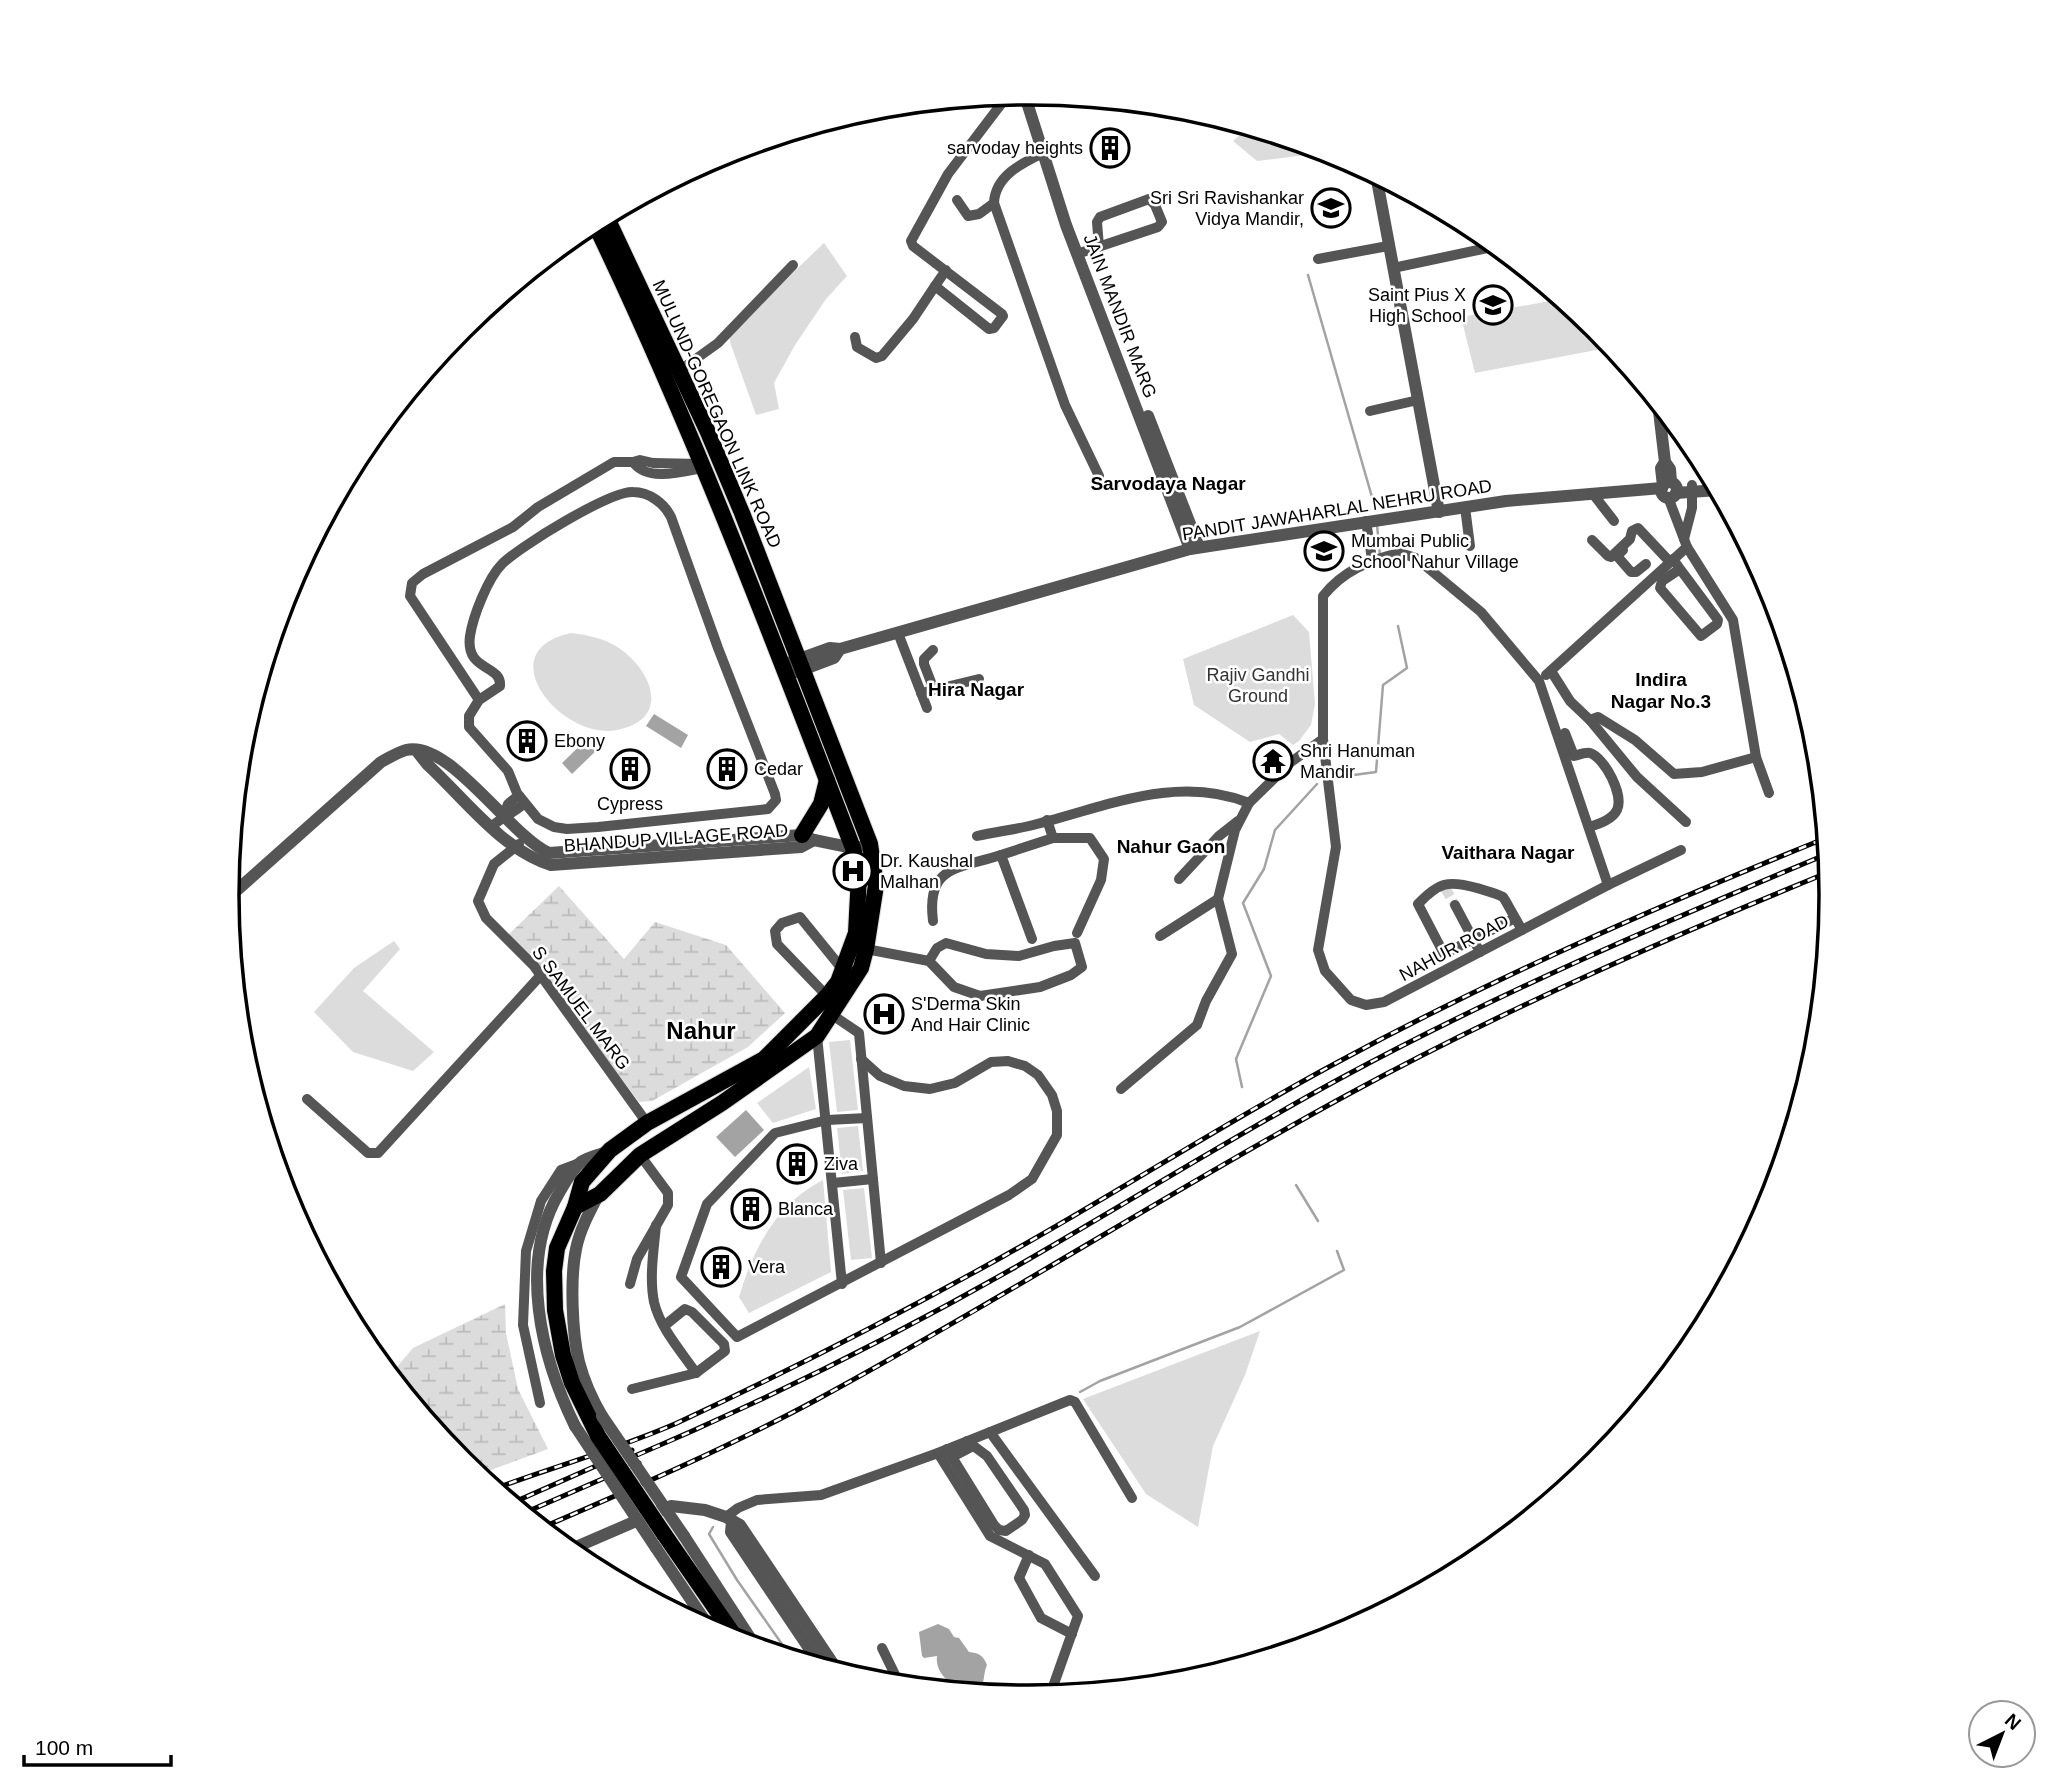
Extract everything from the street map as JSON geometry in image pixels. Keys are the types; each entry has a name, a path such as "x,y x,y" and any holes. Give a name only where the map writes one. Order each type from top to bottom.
{"main road":[{"name":"MULUND-GOREGAON LINK ROAD","path":"610,226 702,466 785,670 853,848 859,876 856,933 838,982 827,996 764,1059 647,1123 611,1150 582,1182 575,1207 556,1248 555,1310 572,1383 598,1436 660,1541 725,1624"},
{"name":"MULUND-GOREGAON LINK ROAD","path":"600,232 680,371 742,513 870,844 876,885 866,949 860,968 817,1036"},
{"path":"808,837 827,780"},
{"path":"575,1207 600,1194 640,1155 722,1103 817,1036"}],"street":[{"name":"JAIN MANDIR MARG","path":"1031,105 1066,213 1194,548"},
{"name":"JAIN MANDIR MARG","path":"1034,105 1035,113"},
{"path":"935,286 989,329 994,328 1001,319 1002,314 913,246 912,236 948,174 1000,106"},
{"name":"JAIN MANDIR MARG","path":"1043,138 1043,153 1054,174"},
{"path":"1043,153 1006,175 994,194 994,203 1065,405 1099,476"},
{"path":"1378,186 1439,512"},
{"path":"957,200 968,216 979,214 994,203"},
{"path":"1081,253 1099,247 1158,227 1162,222 1156,205 1149,200 1100,217 1097,222 1099,247"},
{"path":"1318,259 1388,246"},
{"path":"1392,268 1483,249"},
{"path":"680,371 718,343 793,265"},
{"path":"855,337 857,347 876,358 882,356 946,271"},
{"path":"1370,411 1418,400"},
{"path":"1660,420 1665,462 1661,468 1685,543 1733,620 1756,757 1769,793"},
{"path":"479,700 413,603 409,590 412,583 423,574 513,527 538,507 614,462 640,460 702,466"},
{"name":"PANDIT JAWAHARLAL NEHRU ROAD","path":"801,664 830,648 840,649 1194,548 1506,501 1705,486"},
{"path":"1539,681 1669,563 1685,543 1692,508 1692,489"},
{"path":"635,491 648,495 666,507 671,517 776,800 768,809 598,827 554,827 538,819 517,793 508,771 471,730 469,716 479,700 500,686 501,682 497,674 478,665 474,660 469,638 489,583 502,564 586,510 626,493 635,491"},
{"path":"1593,494 1614,521"},
{"path":"1465,507 1470,546"},
{"path":"1366,521 1372,559"},
{"path":"1592,540 1609,558 1630,539 1632,531 1638,528 1669,563"},
{"path":"1646,564 1634,573 1617,556 1638,537 1680,569 1718,620 1717,624 1701,636 1660,587 1662,582 1680,569"},
{"name":"NAHUR ROAD","path":"1400,553 1416,558 1481,612 1539,681 1565,741 1608,885 1384,1002 1366,1005 1351,1000 1325,971 1318,950 1336,847 1323,739 1322,596 1333,582 1372,559 1400,553"},
{"path":"898,633 926,708"},
{"path":"933,650 924,659 924,664 934,690"},
{"path":"785,670 801,664"},
{"path":"911,667 924,664"},
{"path":"1550,671 1570,701 1590,720 1637,778 1686,822"},
{"path":"921,693 979,679"},
{"path":"1590,720 1598,717 1635,740 1674,774 1695,773 1756,757"},
{"path":"1121,1089 1197,1025 1206,1001 1232,954 1218,899 1235,830 1249,803 1291,762 1323,739"},
{"path":"1565,741 1574,755 1594,755 1614,778 1618,807 1615,813 1589,827"},
{"path":"239,888 382,762 408,749 416,750"},
{"name":"BHANDUP VILLAGE ROAD","path":"416,750 430,752 448,763 537,848 567,858"},
{"name":"BHANDUP VILLAGE ROAD","path":"416,750 426,764 514,847 551,865 567,858 758,845 808,837 853,848"},
{"path":"977,835 1047,821 1139,795 1204,792 1231,796 1249,803"},
{"path":"491,827 504,816 508,804 517,802"},
{"path":"1179,879 1219,836 1241,818"},
{"path":"1047,821 1053,838"},
{"path":"514,847 527,838"},
{"path":"933,921 932,889 944,873 1053,838 1090,838 1104,859 1101,880 1077,933"},
{"path":"853,848 870,844"},
{"name":"S SAMUEL MARG","path":"514,847 494,864 478,901 486,918 541,975 647,1123"},
{"path":"1608,885 1681,850"},
{"path":"1001,855 1032,939"},
{"path":"1515,918 1444,954 1418,904 1428,893 1458,883 1501,896 1515,918 1522,930"},
{"path":"1160,936 1218,899"},
{"path":"1455,905 1480,952"},
{"path":"827,996 776,944 775,931 782,923 800,918 843,970"},
{"path":"866,949 929,961 954,987 980,996 1040,987 1071,975 1082,967 1082,958 1075,943 1018,956 986,954 946,943 937,948 929,961"},
{"path":"307,1099 368,1153 378,1153 541,975"},
{"path":"831,1014 859,1033 881,1264"},
{"path":"817,1036 842,1284"},
{"path":"861,1059 880,1076 904,1086 930,1089 955,1083 991,1062 1008,1061 1025,1066 1038,1075 1052,1095 1057,1111 1057,1135 1032,1179 1009,1195 737,1337 681,1277 702,1214 715,1196 775,1133 827,1120 867,1118"},
{"path":"540,1403 523,1325 526,1251 541,1201 561,1170 611,1150"},
{"path":"631,1284 637,1259 668,1205 668,1193 640,1155"},
{"path":"581,1162 552,1205 542,1233 538,1277 541,1325 549,1362 562,1400 575,1426 660,1541 702,1614"},
{"path":"833,1183 873,1179"},
{"path":"600,1194 586,1219 576,1247 573,1277 579,1360 590,1395 746,1632"},
{"path":"656,1225 654,1302 664,1326 696,1373"},
{"path":"632,1389 696,1373 725,1351 724,1345 692,1312 685,1309 664,1326"},
{"path":"813,1654 731,1532 729,1519 738,1507 757,1500 821,1495 946,1453 1070,1400 1075,1402 1132,1498"},
{"path":"990,1432 1095,1576"},
{"path":"946,1453 994,1525 999,1530 1006,1531 1022,1520 1024,1510 987,1456 970,1443"},
{"path":"946,1453 990,1536 1045,1564 1078,1616 1054,1684"},
{"path":"580,1545 671,1506 705,1510 729,1519 740,1525 830,1659"},
{"path":"1028,1555 1019,1578 1041,1618 1072,1634"},
{"path":"882,1648 894,1673"}],"green space":[{"path":"1241,134 1305,155 1257,161 1233,141"},
{"path":"824,243 847,276 826,299 795,345 774,383 779,409 756,415 729,334"},
{"path":"1550,301 1600,349 1475,373 1461,317"},
{"name":"Rajiv Gandhi Ground","path":"1293,615 1309,632 1315,704 1311,725 1293,745 1279,734 1250,742 1194,705 1183,659"},
{"path":"571,633 612,644 637,664 646,677 651,703 646,715 635,724 617,730 596,730 575,722 556,709 542,692 534,675 535,657 547,643"},
{"path":"559,886 624,959 655,922 726,945 785,1013 748,1047 652,1101 639,1102 541,970 507,936"},
{"path":"394,941 400,949 363,991 434,1052 413,1071 353,1052 314,1012 354,968"},
{"path":"850,1040 858,1110 837,1112 829,1042"},
{"path":"809,1067 816,1109 773,1123 757,1103"},
{"path":"858,1126 863,1171 842,1174 837,1128"},
{"path":"823,1180 831,1272 749,1313 739,1297 760,1245 769,1229 792,1201"},
{"path":"864,1188 872,1258 851,1260 843,1190"},
{"path":"505,1304 506,1333 518,1389 548,1449 488,1471 435,1416 396,1368 413,1348"},
{"path":"1260,1331 1245,1375 1213,1446 1198,1527 1146,1494 1083,1399"}],"shaded area":[{"path":"654,714 688,735 681,748 646,726"},
{"path":"591,735 601,746 572,774 562,763"},
{"path":"746,1110 764,1130 735,1157 716,1137"},
{"path":"938,1624 949,1629 969,1652 984,1659 987,1665 983,1683 947,1680 940,1672 937,1656 922,1656 919,1632"}],"waterway":[{"path":"1308,275 1374,504"},
{"path":"1377,525 1380,556"},
{"path":"1339,777 1376,772 1383,685 1407,668 1398,626"},
{"path":"1242,1087 1236,1059 1271,976 1243,903 1264,869 1275,830 1317,784"},
{"path":"1296,1185 1318,1221"},
{"path":"1080,1392 1100,1381 1240,1327 1344,1270 1337,1251"},
{"path":"713,1527 709,1534 783,1645"}],"tunnel":[{"path":"1445,888 1455,905"}],"railway":[{"path":"504,1485 655,1432 759,1384 1002,1257 1253,1109 1397,1031 1579,943 1817,842"},
{"path":"623,1461 772,1394 917,1321 1012,1269 1299,1101 1400,1047 1581,960 1818,858"},
{"path":"551,1524 716,1450 818,1399 1214,1170 1406,1064 1585,977 1818,876"},
{"path":"520,1499 632,1450"},
{"path":"533,1509 639,1463"}],"place":[{"name":"sarvoday heights","path":"1110,148"},
{"name":"Sri Sri Ravishankar Vidya Mandir,","path":"1331,208"},
{"name":"Saint Pius X High School","path":"1493,305"},
{"name":"Mumbai Public School Nahur Village","path":"1324,551"},
{"name":"Ebony","path":"527,741"},
{"name":"Shri Hanuman Mandir","path":"1273,761"},
{"name":"Cypress","path":"630,769"},
{"name":"Cedar","path":"727,769"},
{"name":"Dr. Kaushal Malhan","path":"853,871"},
{"name":"S'Derma Skin And Hair Clinic","path":"884,1014"},
{"name":"Ziva","path":"797,1164"},
{"name":"Blanca","path":"751,1209"},
{"name":"Vera","path":"721,1267"}],"district":[{"name":"Sarvodaya Nagar","path":"1168,483"},
{"name":"Hira Nagar","path":"976,689"},
{"name":"Indira Nagar No.3","path":"1661,690"},
{"name":"Nahur Gaon","path":"1171,846"},
{"name":"Vaithara Nagar","path":"1508,852"},
{"name":"Nahur","path":"701,1030"}]}
